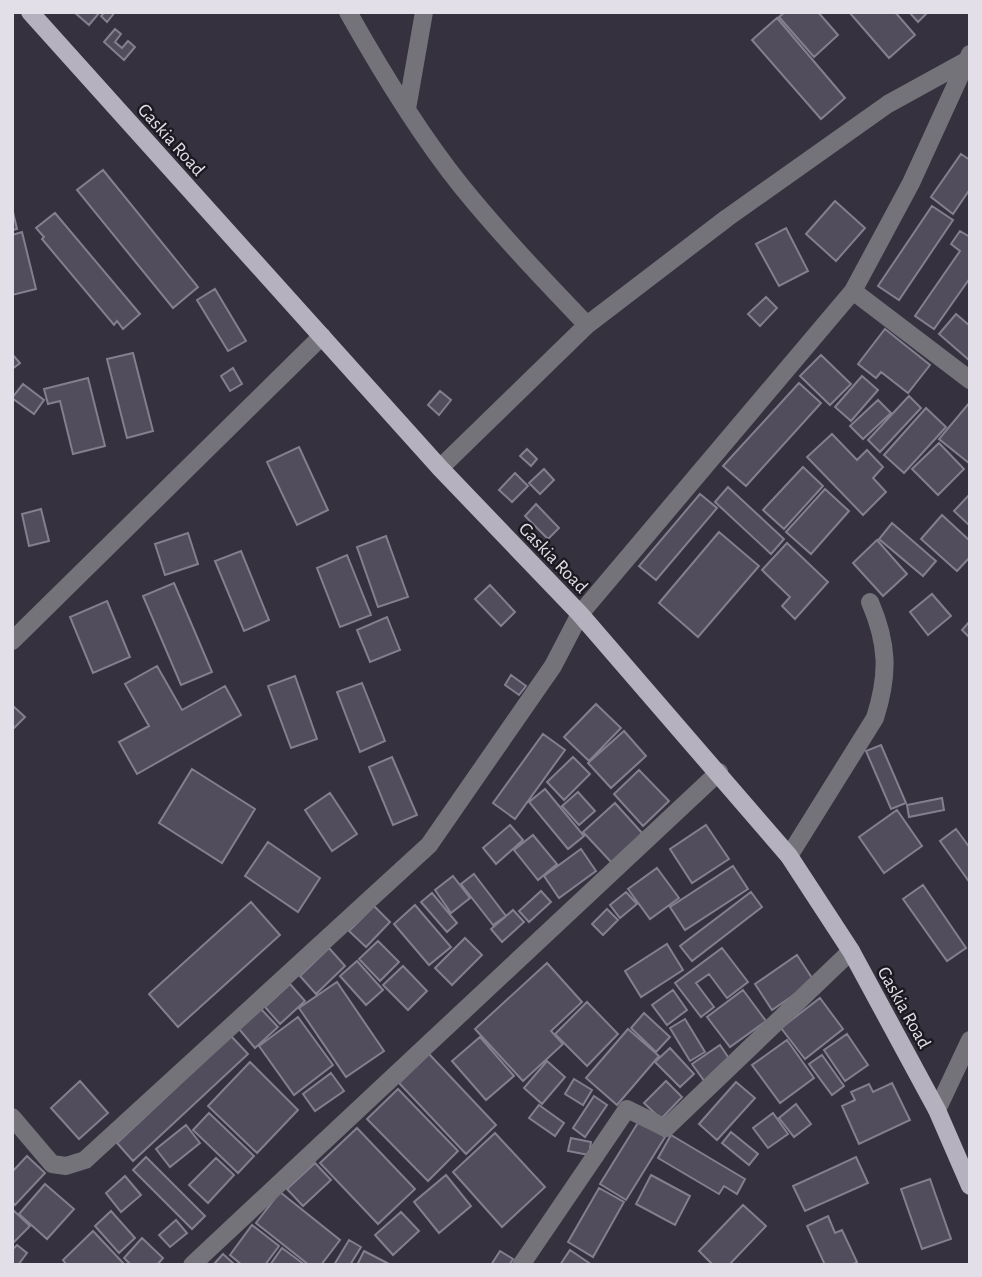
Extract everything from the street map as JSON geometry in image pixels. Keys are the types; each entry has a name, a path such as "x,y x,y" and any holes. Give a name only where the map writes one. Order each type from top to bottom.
{"main road":[{"name":"Gaskia Road","path":"30,12 440,468 580,614 789,856 851,951 937,1110 970,1186"}],"street":[{"path":"348,12 407,109 468,194 587,325"},
{"path":"407,109 424,12"},
{"path":"12,1117 52,1164 75,1165 85,1160 429,845 553,666 580,614 853,291 911,183 969,57"},
{"path":"440,468 587,325 716,226 888,104 969,57"},
{"path":"853,291 970,380"},
{"path":"12,642 322,336"},
{"path":"789,856 875,718 883,692 884,666 881,630 870,602"},
{"path":"192,1265 719,772"},
{"path":"521,1265 626,1109 666,1128 851,951"},
{"path":"937,1110 970,1040"}],"building":[{"path":"74,12 100,12 89,25"},
{"path":"105,12 115,12 107,22 101,16"},
{"path":"785,12 818,12 838,35 814,57 779,17"},
{"path":"849,12 895,12 915,35 889,58"},
{"path":"909,12 928,12 918,22"},
{"path":"777,18 845,98 821,119 752,40"},
{"path":"115,29 121,34 115,42 122,48 128,41 135,47 124,60 104,42"},
{"path":"961,154 970,160 970,189 953,214 931,197"},
{"path":"103,170 198,287 173,308 77,190"},
{"path":"835,201 865,228 836,261 806,234"},
{"path":"932,206 953,220 899,300 878,286"},
{"path":"12,208 17,229 12,230"},
{"path":"55,213 140,314 123,329 117,321 114,325 42,239 44,237 36,228"},
{"path":"786,228 808,271 779,286 756,244"},
{"path":"960,231 970,237 970,278 934,329 915,316 960,251 951,244"},
{"path":"22,232 36,289 12,295 12,235"},
{"path":"215,289 246,341 228,351 197,300"},
{"path":"766,297 777,308 760,326 748,314"},
{"path":"956,314 970,326 969,360 939,334"},
{"path":"885,329 930,365 908,393 881,372 876,378 858,364"},
{"path":"133,353 153,431 127,438 107,359"},
{"path":"12,354 20,363 12,369"},
{"path":"821,355 851,384 830,405 800,376"},
{"path":"233,368 242,384 230,391 221,376"},
{"path":"862,376 878,390 851,421 835,407"},
{"path":"88,378 105,446 73,454 60,401 48,404 44,389"},
{"path":"799,383 821,403 746,486 723,466"},
{"path":"23,384 44,400 34,414 12,398"},
{"path":"440,391 451,400 439,415 428,405"},
{"path":"909,396 921,408 880,452 868,440"},
{"path":"878,400 891,413 863,439 850,426"},
{"path":"970,402 970,464 939,439"},
{"path":"926,408 946,427 904,473 884,455"},
{"path":"832,434 857,460 867,450 883,467 873,478 886,492 863,515 807,457"},
{"path":"939,443 964,469 938,495 912,469"},
{"path":"299,447 328,510 297,525 267,462"},
{"path":"527,449 537,459 531,466 520,456"},
{"path":"803,467 823,486 784,529 763,510"},
{"path":"544,469 554,480 540,494 529,483"},
{"path":"515,473 528,486 512,502 499,490"},
{"path":"728,487 784,539 771,554 715,502"},
{"path":"825,489 849,511 811,554 786,532"},
{"path":"700,494 717,508 656,580 639,566"},
{"path":"970,494 970,526 954,511"},
{"path":"536,504 559,528 548,539 525,516"},
{"path":"41,509 49,541 29,546 22,514"},
{"path":"942,515 970,541 970,557 957,571 921,539"},
{"path":"892,523 936,561 923,576 879,539"},
{"path":"719,532 759,566 698,637 659,603"},
{"path":"188,533 198,564 165,575 155,544"},
{"path":"386,536 408,597 378,607 357,547"},
{"path":"877,540 907,574 883,596 853,563"},
{"path":"787,543 828,582 795,619 782,606 790,597 762,570"},
{"path":"241,551 269,620 244,631 215,561"},
{"path":"347,555 371,615 340,627 317,568"},
{"path":"174,583 212,672 181,685 143,596"},
{"path":"490,585 515,612 501,626 475,599"},
{"path":"932,594 951,616 928,635 910,612"},
{"path":"107,601 130,657 93,673 70,617"},
{"path":"387,617 400,650 370,662 357,630"},
{"path":"970,621 970,638 962,630"},
{"path":"157,666 182,710 225,686 241,715 137,774 119,742 149,726 125,684"},
{"path":"511,675 526,686 519,695 505,685"},
{"path":"295,676 317,739 291,748 268,686"},
{"path":"362,683 385,741 360,752 337,692"},
{"path":"596,704 621,728 589,761 564,737"},
{"path":"12,705 25,717 12,730"},
{"path":"624,731 646,756 611,788 588,763"},
{"path":"543,734 565,750 515,819 493,803"},
{"path":"881,745 906,803 891,809 866,751"},
{"path":"392,757 417,815 393,825 369,767"},
{"path":"573,757 590,774 564,800 547,782"},
{"path":"192,769 255,809 222,863 159,823"},
{"path":"639,770 669,801 643,826 614,794"},
{"path":"545,789 584,836 568,849 529,802"},
{"path":"578,792 595,811 579,825 562,806"},
{"path":"330,793 357,834 332,851 305,810"},
{"path":"942,798 944,810 909,817 907,805"},
{"path":"615,803 643,834 612,863 583,832"},
{"path":"897,810 922,846 884,873 859,837"},
{"path":"510,825 523,840 496,864 483,848"},
{"path":"706,825 729,859 692,883 670,849"},
{"path":"956,829 970,848 970,883 940,841"},
{"path":"533,835 557,864 538,880 514,850"},
{"path":"268,842 320,878 298,912 245,876"},
{"path":"581,849 596,871 559,898 544,876"},
{"path":"733,866 748,889 685,930 670,907"},
{"path":"657,868 679,898 650,919 628,889"},
{"path":"474,874 506,916 493,925 461,884"},
{"path":"453,876 470,898 451,913 435,890"},
{"path":"923,885 966,948 947,961 903,899"},
{"path":"541,891 551,902 529,922 519,911"},
{"path":"626,892 637,904 620,918 610,905"},
{"path":"751,892 762,907 692,961 680,946"},
{"path":"432,893 457,923 447,932 421,902"},
{"path":"251,902 280,935 178,1027 149,994"},
{"path":"415,905 451,947 429,965 394,924"},
{"path":"374,906 390,922 366,947 349,931"},
{"path":"607,909 618,920 603,935 592,924"},
{"path":"513,910 524,922 502,942 491,929"},
{"path":"465,938 482,955 452,985 435,968"},
{"path":"378,941 399,962 380,981 359,959"},
{"path":"667,944 683,970 641,997 625,971"},
{"path":"329,948 345,966 316,994 300,976"},
{"path":"722,948 748,982 727,998 709,974 696,983 714,1007 701,1017 675,983"},
{"path":"797,955 814,981 772,1010 755,984"},
{"path":"357,961 383,990 366,1005 340,976"},
{"path":"547,963 582,1002 551,1031 563,1044 523,1081 475,1029"},
{"path":"403,966 427,991 408,1010 383,985"},
{"path":"337,982 384,1051 346,1077 299,1008"},
{"path":"290,984 305,1001 280,1024 265,1007"},
{"path":"673,990 687,1010 667,1025 652,1005"},
{"path":"743,990 766,1021 730,1047 707,1017"},
{"path":"820,998 843,1029 805,1059 781,1028"},
{"path":"587,1002 618,1034 587,1066 555,1034"},
{"path":"261,1009 278,1027 255,1048 239,1029"},
{"path":"644,1013 670,1037 656,1052 631,1028"},
{"path":"298,1017 333,1065 294,1095 259,1046"},
{"path":"685,1019 705,1052 690,1061 670,1028"},
{"path":"628,1029 659,1056 617,1105 586,1078"},
{"path":"847,1034 868,1065 845,1081 824,1050"},
{"path":"231,1036 248,1054 133,1161 117,1143"},
{"path":"480,1037 514,1076 486,1100 452,1061"},
{"path":"787,1040 814,1078 780,1103 752,1065"},
{"path":"720,1045 732,1063 705,1082 692,1064"},
{"path":"670,1048 694,1074 680,1087 655,1062"},
{"path":"429,1054 496,1125 466,1154 399,1083"},
{"path":"822,1055 844,1086 832,1095 809,1064"},
{"path":"547,1061 565,1077 542,1104 524,1088"},
{"path":"250,1062 298,1110 257,1153 208,1106"},
{"path":"331,1073 344,1091 315,1111 303,1094"},
{"path":"574,1079 592,1090 583,1105 565,1094"},
{"path":"80,1081 108,1113 79,1139 51,1108"},
{"path":"666,1081 682,1097 661,1119 644,1103"},
{"path":"736,1082 755,1098 717,1140 699,1124"},
{"path":"892,1083 910,1120 859,1144 842,1106 855,1100 851,1092 869,1084 873,1092"},
{"path":"398,1089 458,1151 428,1181 367,1119"},
{"path":"594,1096 607,1105 585,1137 573,1128"},
{"path":"796,1104 811,1124 794,1137 779,1118"},
{"path":"539,1105 564,1123 555,1136 529,1118"},
{"path":"209,1113 254,1156 238,1173 193,1130"},
{"path":"773,1113 788,1134 768,1148 753,1128"},
{"path":"639,1121 665,1137 626,1200 600,1184"},
{"path":"186,1125 200,1143 170,1167 156,1149"},
{"path":"357,1128 415,1189 378,1224 320,1163"},
{"path":"731,1132 758,1154 749,1165 722,1143"},
{"path":"495,1133 545,1187 502,1227 453,1172"},
{"path":"671,1135 745,1179 737,1194 724,1186 719,1194 658,1158"},
{"path":"571,1138 591,1142 589,1155 568,1151"},
{"path":"27,1156 45,1173 15,1205 12,1202 12,1172"},
{"path":"146,1157 205,1216 192,1229 133,1170"},
{"path":"856,1157 868,1183 805,1211 793,1186"},
{"path":"216,1158 234,1175 208,1203 189,1185"},
{"path":"315,1163 331,1180 303,1206 287,1189"},
{"path":"446,1175 471,1206 439,1233 414,1202"},
{"path":"651,1175 690,1196 675,1225 636,1204"},
{"path":"125,1176 141,1195 121,1212 106,1193"},
{"path":"930,1179 951,1239 922,1249 901,1189"},
{"path":"45,1184 74,1209 47,1239 19,1214"},
{"path":"599,1188 624,1202 593,1257 568,1242"},
{"path":"280,1192 340,1240 321,1265 309,1265 256,1223"},
{"path":"743,1205 766,1226 729,1265 713,1265 699,1251"},
{"path":"12,1209 30,1226 12,1244"},
{"path":"111,1211 135,1238 119,1253 95,1226"},
{"path":"401,1212 419,1231 393,1255 375,1235"},
{"path":"828,1216 835,1233 842,1230 857,1262 852,1265 825,1265 807,1226"},
{"path":"176,1220 187,1233 170,1247 159,1235"},
{"path":"252,1225 279,1246 265,1265 242,1265 230,1255"},
{"path":"93,1231 125,1265 67,1265 63,1260"},
{"path":"142,1238 163,1258 157,1265 131,1265 124,1258"},
{"path":"349,1240 361,1247 350,1265 334,1265"},
{"path":"17,1245 27,1253 18,1265 12,1265 12,1250"},
{"path":"282,1248 305,1265 270,1265"},
{"path":"570,1250 592,1265 560,1265"},
{"path":"364,1251 391,1265 357,1265"},
{"path":"500,1251 513,1259 509,1265 491,1265"},
{"path":"223,1254 235,1265 213,1265"}]}
